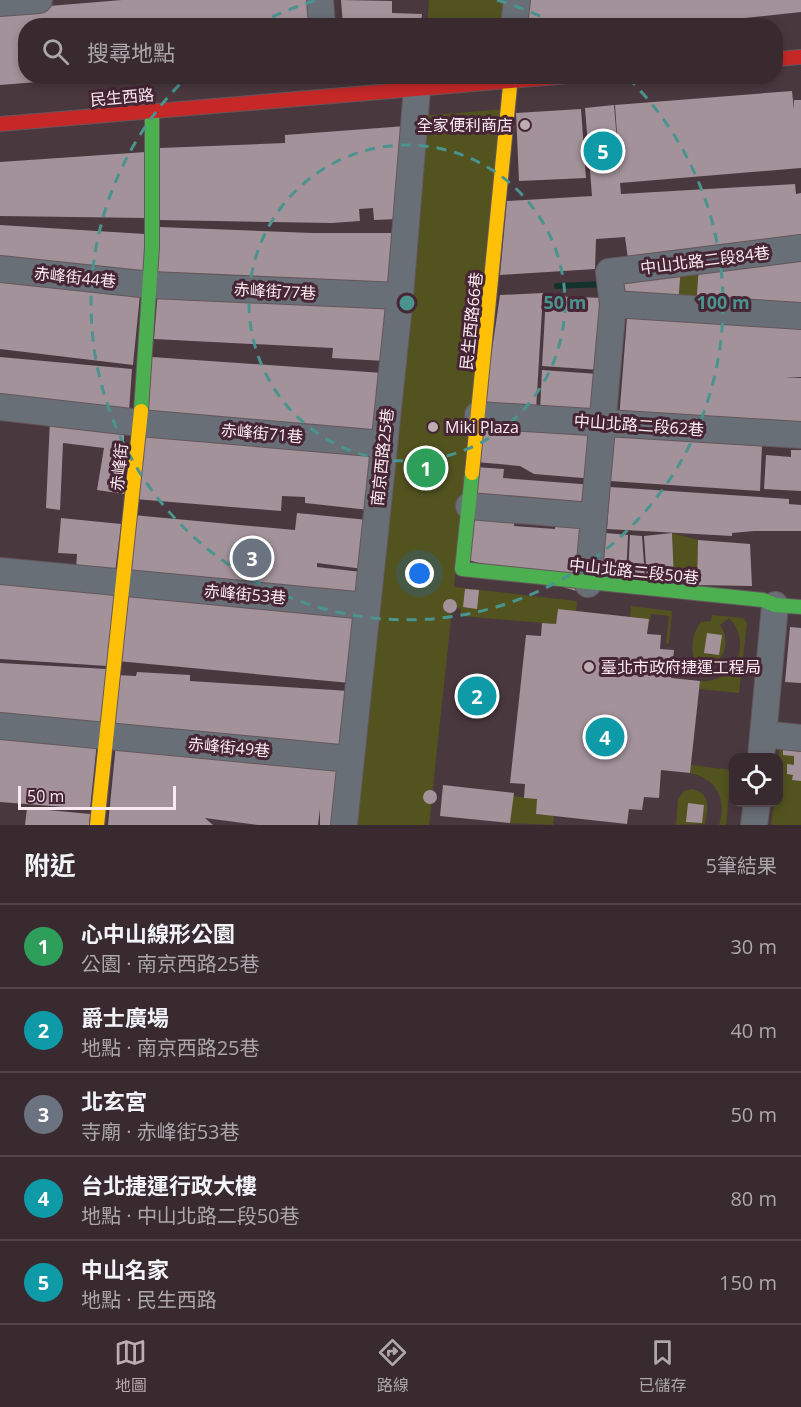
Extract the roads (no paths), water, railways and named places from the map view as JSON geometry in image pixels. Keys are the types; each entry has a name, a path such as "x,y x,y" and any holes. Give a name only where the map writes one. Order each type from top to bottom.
{"street":[{"path":"0,3 39,0"},
{"path":"320,0 321,18"},
{"path":"515,18 517,0"},
{"path":"783,58 801,57"},
{"name":"民生西路","path":"0,124 152,111 326,87 417,89 464,84"},
{"name":"民生西路66巷","path":"462,569 511,84"},
{"name":"南京西路25巷","path":"344,825 400,296 417,89"},
{"name":"赤峰街","path":"97,825 140,423 151,285 154,144 152,111"},
{"name":"中山北路二段84巷","path":"613,304 609,272 801,248"},
{"name":"赤峰街44巷","path":"0,269 151,285"},
{"name":"赤峰街77巷","path":"151,285 400,296"},
{"path":"588,584 592,516 613,304 801,316"},
{"name":"赤峰街71巷","path":"0,407 140,423 383,444"},
{"name":"中山北路二段62巷","path":"478,415 801,435"},
{"path":"469,506 592,516"},
{"name":"中山北路二段50巷","path":"462,569 588,584 763,600 775,605 801,607"},
{"name":"赤峰街53巷","path":"0,571 367,606"},
{"path":"775,605 762,746 801,738"},
{"name":"赤峰街49巷","path":"0,726 351,759"},
{"path":"754,825 756,807"}],"waterway":[{"path":"557,286 604,284"}],"place":[{"name":"全家便利商店","path":"525,125"},
{"name":"中山名家","path":"603,151"},
{"name":"Miki Plaza","path":"433,427"},
{"name":"心中山線形公園","path":"426,468"},
{"name":"北玄宮","path":"252,558"},
{"name":"臺北市政府捷運工程局","path":"589,667"},
{"name":"爵士廣場","path":"477,696"},
{"name":"台北捷運行政大樓","path":"605,737"}]}
